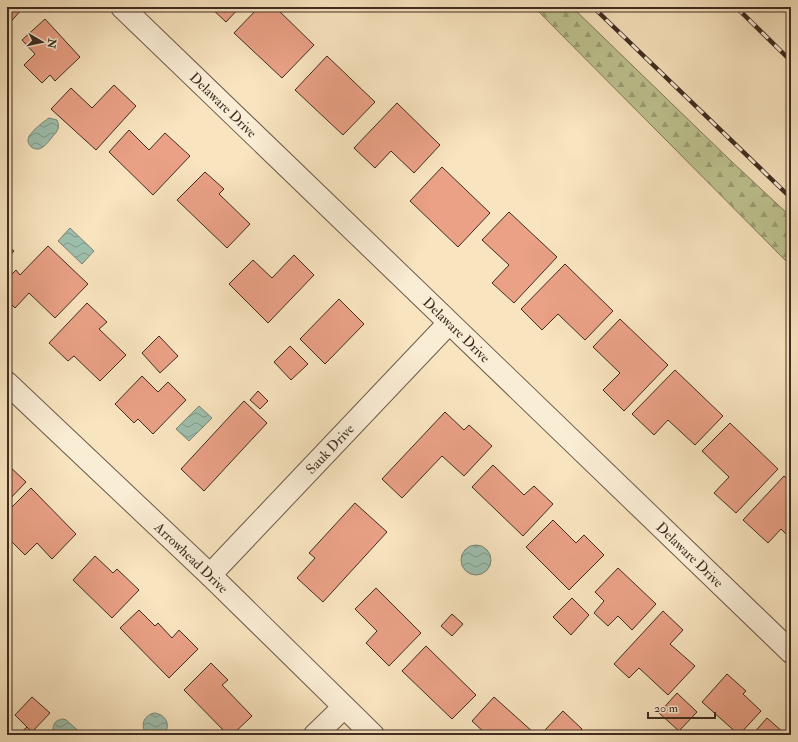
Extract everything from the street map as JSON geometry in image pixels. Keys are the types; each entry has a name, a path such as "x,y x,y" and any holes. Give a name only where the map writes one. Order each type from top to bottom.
{"street":[{"name":"Delaware Drive","path":"122,7 791,652"},
{"name":"Sauk Drive","path":"210,575 449,323"},
{"name":"Arrowhead Drive","path":"7,383 210,575 373,735"},
{"path":"315,735 344,707"}],"green space":[{"path":"534,7 572,7 791,217 791,266"}],"water":[{"path":"49,118 57,120 57,131 43,147 36,149 31,147 28,142 29,137 36,128"},
{"path":"70,228 94,251 82,264 58,241"},
{"path":"199,406 212,418 189,441 176,429"},
{"path":"476,545 487,549 491,560 487,571 476,575 465,571 461,560 465,549"},
{"path":"154,713 162,716 166,721 167,728 163,735 147,735 145,732 143,725 145,719 150,714"},
{"path":"63,719 83,735 56,735 53,730 54,724 58,720"}],"building":[{"path":"7,7 20,7 22,9 7,26"},
{"path":"210,7 240,7 226,22"},
{"path":"259,7 275,7 314,45 282,78 234,33"},
{"path":"45,19 80,57 55,81 50,75 42,83 24,65 35,54 22,40"},
{"path":"327,56 375,102 343,135 295,90"},
{"path":"114,85 136,106 96,150 51,109 71,88 92,108"},
{"path":"397,103 440,145 414,173 391,151 375,168 354,148"},
{"path":"129,130 149,150 165,133 190,156 153,195 109,152"},
{"path":"442,167 490,213 458,247 410,201"},
{"path":"205,172 224,189 219,194 250,224 227,248 177,200"},
{"path":"509,212 557,257 514,303 492,283 509,265 482,240"},
{"path":"7,245 14,251 7,259"},
{"path":"48,246 88,284 55,318 29,293 15,308 7,300 7,279 16,270 20,275"},
{"path":"294,255 314,275 268,323 229,284 253,260 272,278"},
{"path":"565,264 613,311 585,340 558,314 542,330 521,309"},
{"path":"339,299 364,324 325,364 300,339"},
{"path":"87,303 107,322 99,329 126,355 100,381 74,356 68,361 49,343"},
{"path":"620,319 668,365 624,411 603,390 620,373 593,347"},
{"path":"159,336 178,356 160,373 142,353"},
{"path":"290,346 308,364 291,380 274,362"},
{"path":"675,370 723,416 695,445 668,420 654,435 632,414"},
{"path":"142,376 158,392 168,382 186,400 153,434 138,419 134,423 115,404"},
{"path":"258,391 268,401 260,409 250,400"},
{"path":"244,401 267,423 204,491 181,469"},
{"path":"445,412 464,430 469,425 492,446 464,476 442,456 402,498 382,479"},
{"path":"730,423 778,469 736,513 714,493 729,477 702,451"},
{"path":"7,464 26,482 7,502"},
{"path":"493,465 524,495 534,486 553,504 523,536 472,487"},
{"path":"784,476 791,482 791,539 781,529 768,543 743,520"},
{"path":"31,488 76,534 52,559 37,543 25,555 7,537 7,512"},
{"path":"355,503 387,532 323,602 297,578 315,558 309,553"},
{"path":"553,520 576,543 584,535 604,555 569,590 526,547"},
{"path":"95,556 113,573 117,569 139,590 112,618 73,580"},
{"path":"618,568 656,604 632,630 618,616 608,626 594,613 604,601 595,592"},
{"path":"376,588 421,633 389,666 366,643 377,631 355,609"},
{"path":"572,598 589,615 571,635 553,617"},
{"path":"139,610 155,626 158,623 172,638 179,630 198,649 169,678 120,628"},
{"path":"663,611 683,630 670,644 695,666 668,695 639,668 629,678 614,664"},
{"path":"452,614 463,624 452,636 441,626"},
{"path":"426,646 476,695 452,719 402,671"},
{"path":"211,663 228,680 222,685 252,716 232,735 228,735 184,690"},
{"path":"727,674 746,691 743,694 761,711 739,735 702,702"},
{"path":"677,693 697,712 679,731 659,713"},
{"path":"32,697 50,713 32,732 15,715"},
{"path":"494,697 534,733 533,735 487,735 472,721"},
{"path":"563,711 582,729 577,735 548,735 544,731"},
{"path":"767,718 784,733 783,735 752,735"},
{"path":"27,727 35,735 18,735"}],"railway":[{"path":"593,7 791,198"},
{"path":"736,7 791,61"}]}
